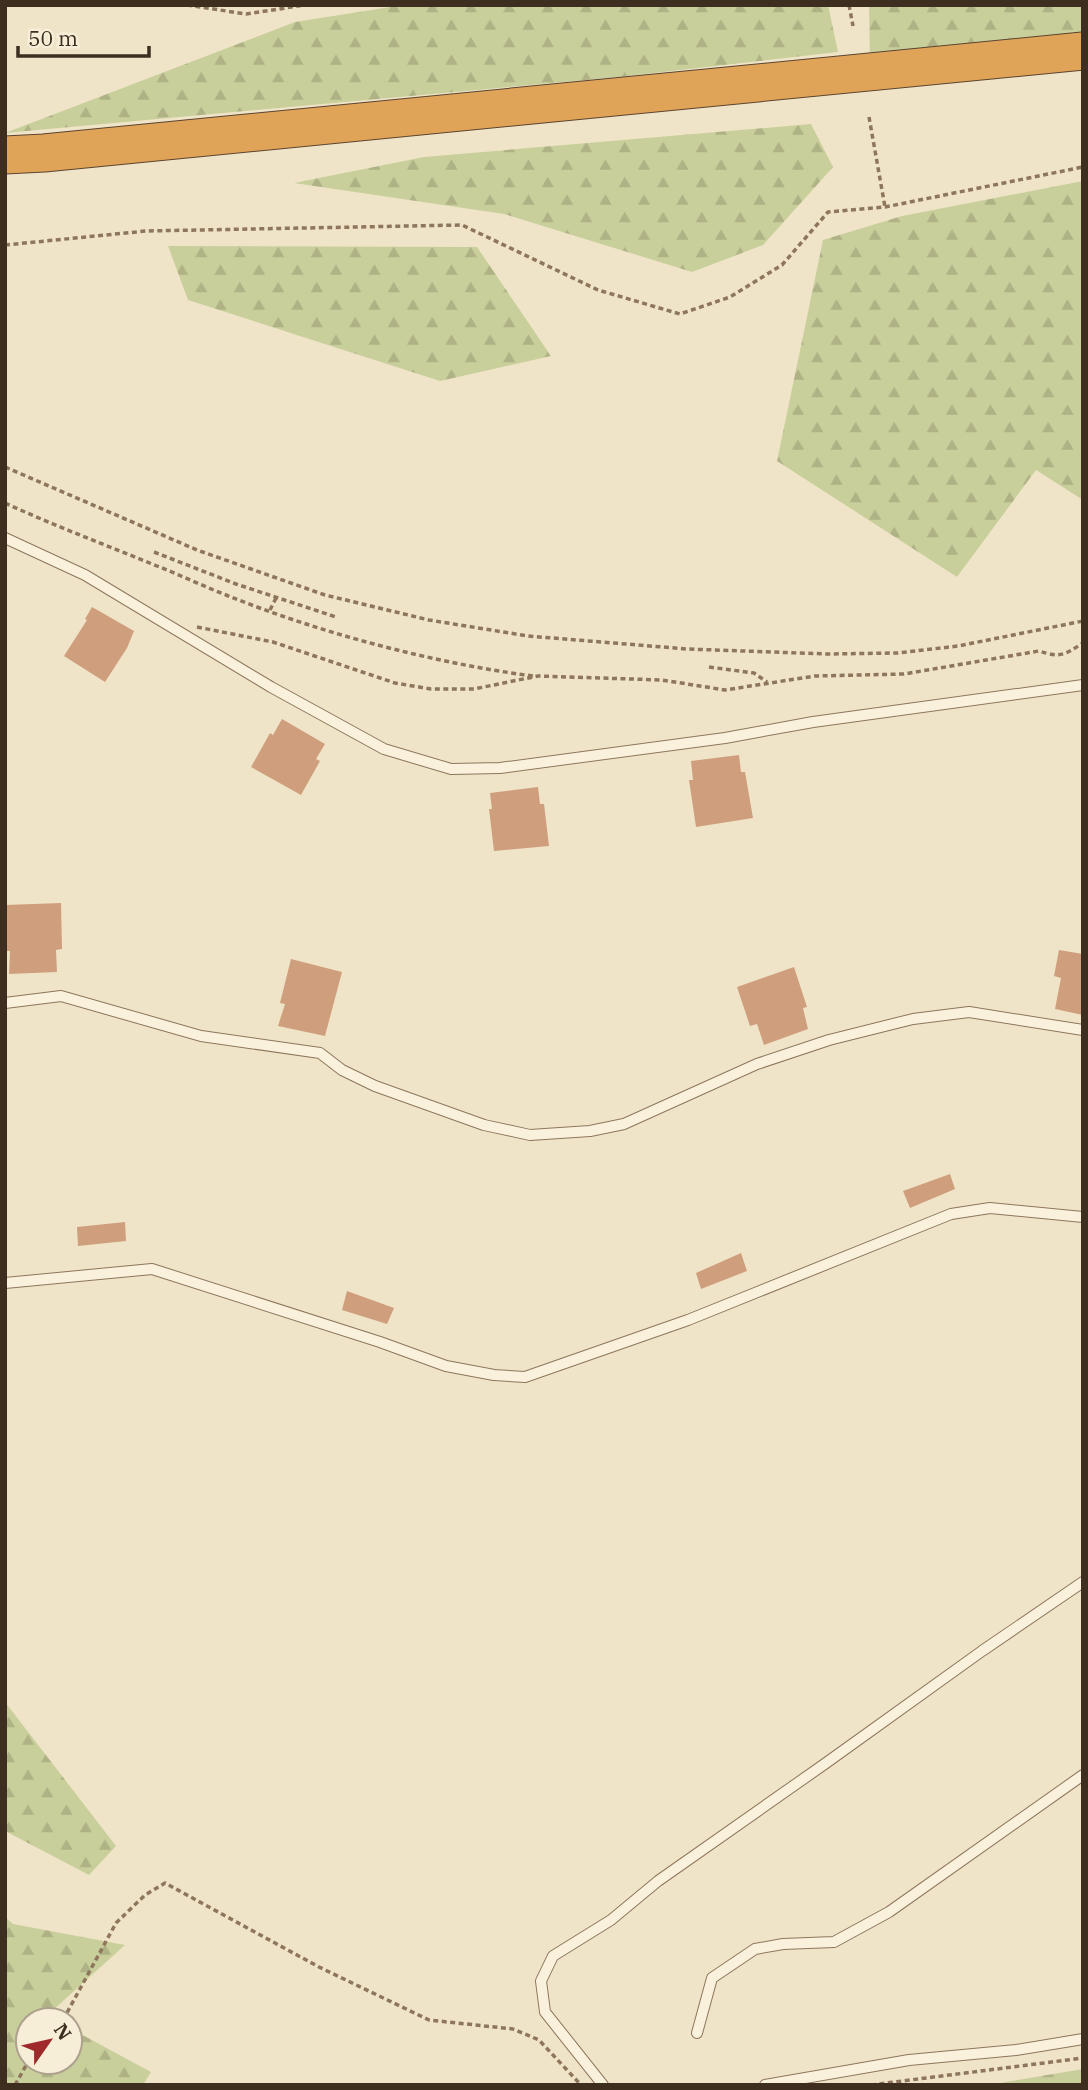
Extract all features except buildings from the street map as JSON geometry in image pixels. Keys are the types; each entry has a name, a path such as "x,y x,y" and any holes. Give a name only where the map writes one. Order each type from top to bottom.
{"highway":[{"path":"5,155 1083,51"}],"lane":[{"path":"5,538 85,575 271,687 384,749 451,769 500,768 1083,685"},
{"path":"5,1003 61,996 201,1036 320,1053 342,1070 375,1086 484,1125 530,1135 590,1132 624,1124 757,1064 829,1040 913,1020 969,1012 1083,1030"},
{"path":"5,1283 152,1269 446,1366 524,1377 688,1320 951,1214 990,1208 1083,1217"},
{"path":"603,2085 545,2012 541,1981 553,1956 611,1920 658,1881 1083,1582"},
{"path":"696,2033 712,1978 755,1949 783,1944 834,1942 889,1912 1083,1776"},
{"path":"765,2085 909,2060 1016,2050 1083,2039"}],"path":[{"path":"187,5 246,14 304,5"},
{"path":"849,5 853,26"},
{"path":"869,117 885,207"},
{"path":"5,245 146,231 462,225 598,290 680,314 730,297 782,265 828,212 885,207 1083,167"},
{"path":"5,467 197,550 325,595 429,620 528,636 687,649 828,654 898,653 958,646 1083,621"},
{"path":"5,503 228,596 314,625 434,659 488,670 538,676 662,680 725,690 816,676 904,674 1039,651 1055,656 1064,655 1083,643"},
{"path":"154,552 276,598 336,617"},
{"path":"270,610 276,598"},
{"path":"171,626 204,627 273,642 396,683 430,689 474,689 538,676"},
{"path":"709,667 754,673 768,682"},
{"path":"71,2006 117,1923 145,1895 165,1882 319,1967 429,2020 513,2029 539,2040 581,2085"},
{"path":"871,2085 1083,2058"}],"green space":[{"path":"403,5 828,5 838,52 619,77 5,133 295,22"},
{"path":"869,5 1083,5 1083,39 870,62"},
{"path":"811,124 833,167 763,245 692,272 504,214 294,183 424,157"},
{"path":"1083,181 1083,500 1036,470 957,577 777,461 823,240 902,216"},
{"path":"168,246 477,247 551,356 440,381 188,300"},
{"path":"5,1702 116,1846 89,1875 5,1831"},
{"path":"5,1917 13,1924 125,1945 57,2006 14,2006 14,2076 84,2076 84,2036 151,2072 143,2085 5,2085"},
{"path":"1083,2069 1083,2085 988,2085"}]}
